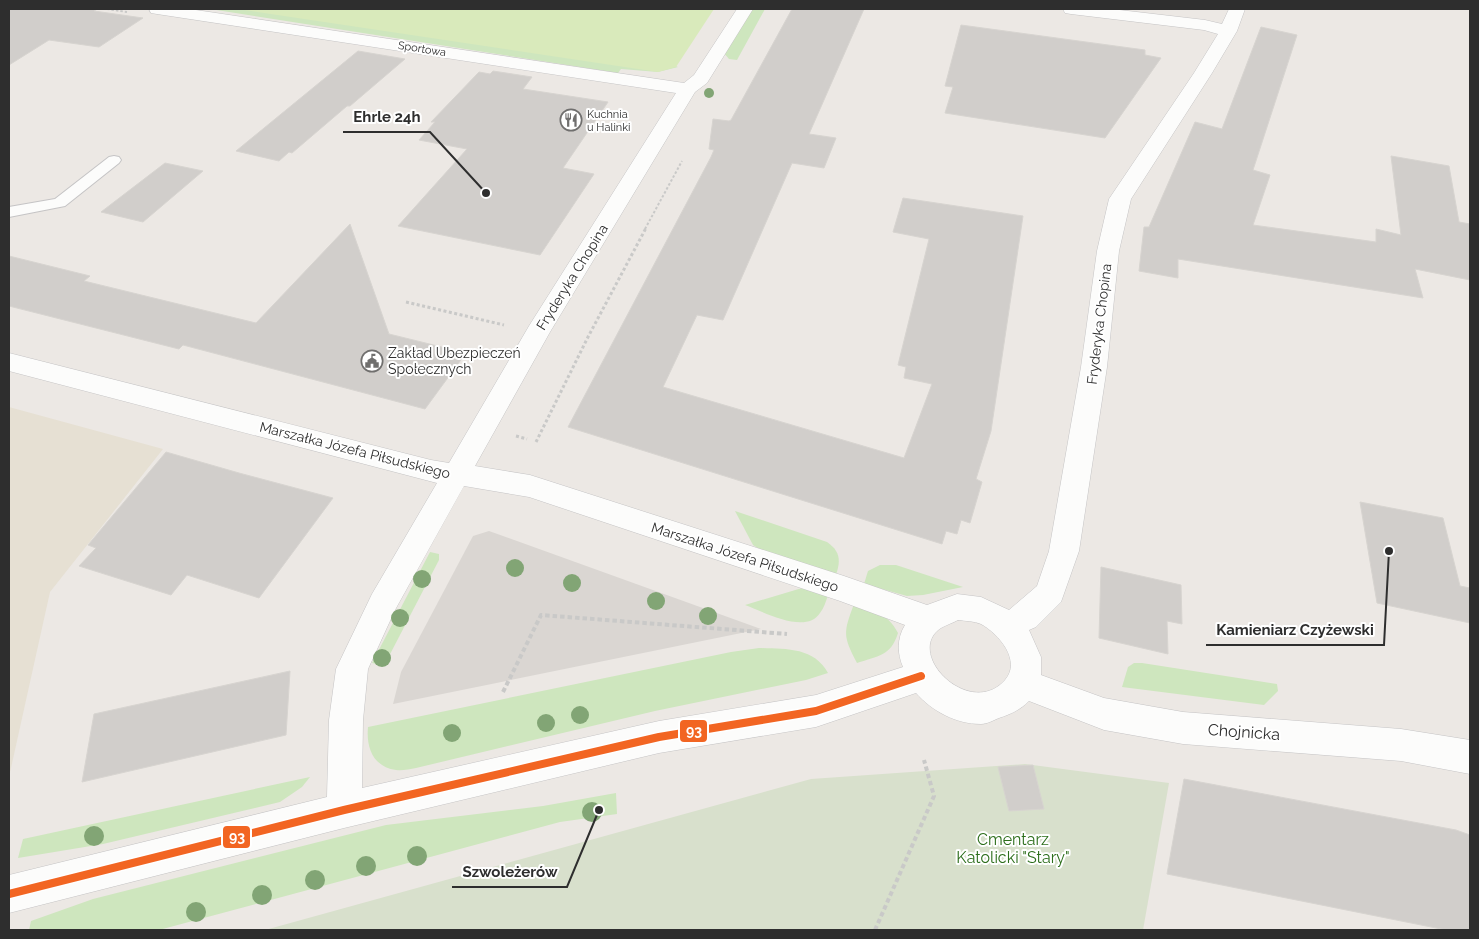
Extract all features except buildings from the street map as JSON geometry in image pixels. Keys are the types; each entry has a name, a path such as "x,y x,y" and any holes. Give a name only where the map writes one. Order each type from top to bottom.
{"street":[{"name":"Sportowa","path":"157,9 177,10 688,88"},
{"name":"Fryderyka Chopina","path":"344,810 346,720 352,669 383,602 454,475 538,332 688,88 701,79 745,9"},
{"path":"1071,9 1205,25 1228,31"},
{"name":"Fryderyka Chopina","path":"1008,625 1025,617 1050,593 1064,551 1094,367 1108,250 1120,198 1198,81 1228,31 1237,9"},
{"name":"Marszałka Józefa Piłsudskiego","path":"9,362 431,471 530,486 844,589 927,619"},
{"path":"957,607 975,608 992,615 1008,625 1019,638 1025,653 1026,669 1022,684 1013,696 1000,704 982,708 965,707 947,700 932,689 921,676 914,660 914,645 918,631 927,619 941,611 957,607"},
{"path":"9,894 344,810 659,737 816,710 858,698 921,676"},
{"name":"Chojnicka","path":"1022,684 1104,714 1183,728 1401,745 1470,757"}],"lane":[{"path":"9,212 60,203 114,160"}],"path":[{"path":"107,9 134,13"},
{"path":"536,442 597,320 685,156"},
{"path":"406,302 538,332"},
{"path":"503,692 541,615 787,634"},
{"path":"875,930 934,796 924,760"}],"shaded area":[{"path":"9,407 163,449 50,592 9,777"},
{"path":"489,531 761,629 393,704 401,672 473,536"}],"green space":[{"path":"210,9 345,9 647,54 678,67 658,72 621,69 618,73"},
{"path":"238,9 714,9 676,67 658,72"},
{"path":"751,9 765,9 737,60 729,59 723,52"},
{"path":"735,511 827,542 837,552 839,565 836,575 762,551 753,545"},
{"path":"430,552 439,554 439,560 387,660 381,665 372,663"},
{"path":"880,565 896,565 963,587 923,595 907,596 864,584 868,571"},
{"path":"802,588 828,595 820,613 814,619 805,622 784,620 745,605"},
{"path":"854,604 885,617 898,633 892,646 883,654 857,663 846,634 846,628"},
{"path":"759,648 789,649 807,654 815,658 828,673 806,680 655,711 416,768 396,770 382,765 373,755 368,742 368,727 731,652"},
{"path":"1134,663 1277,684 1278,691 1264,705 1122,687 1128,667"},
{"name":"Cmentarz Katolicki \"Stary\"","path":"1025,764 1169,783 1143,930 265,930 811,779"},
{"path":"310,777 302,787 280,802 103,844 18,858 23,839"},
{"path":"616,793 617,814 560,822 159,930 29,930 31,921 93,899 386,825 543,806"}],"transit line":[{"name":"93","path":"9,894 344,810 659,737 816,711 921,676"}],"place":[{"name":"Kuchnia u Halinki","path":"571,120"},
{"name":"Ehrle 24h","path":"486,193"},
{"name":"Zakład Ubezpieczeń Społecznych","path":"372,361"},
{"name":"Kamieniarz Czyżewski","path":"1389,551"},
{"name":"Szwoleżerów","path":"599,810"}]}
